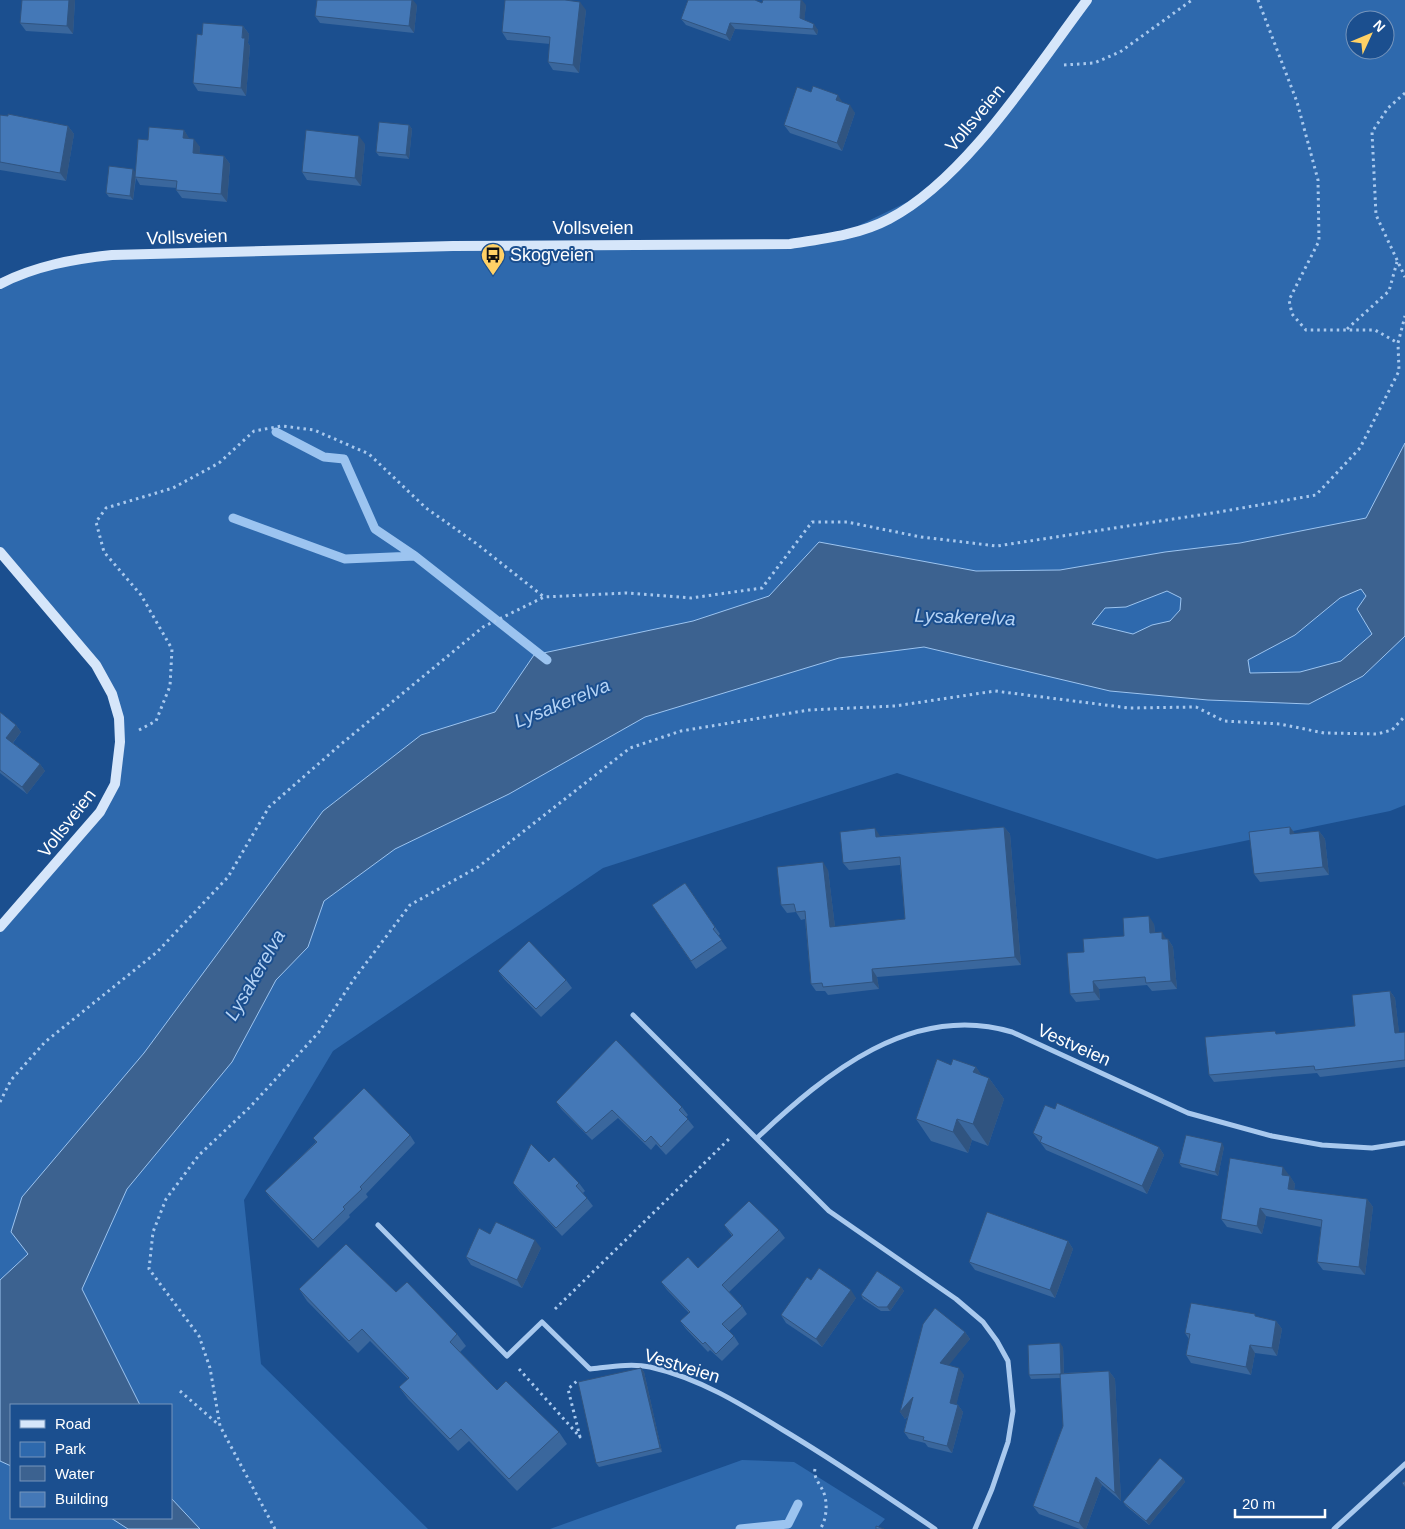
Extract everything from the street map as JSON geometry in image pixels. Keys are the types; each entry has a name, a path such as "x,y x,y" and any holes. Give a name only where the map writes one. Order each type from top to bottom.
{"main road":[{"name":"Vollsveien","path":"0,284 17,275 54,264 112,255 453,246 790,244 835,237 888,220 914,204 934,188 991,126 1086,0"},
{"name":"Vollsveien","path":"0,552 96,665 112,694 119,718 120,742 115,784 100,812 0,926"}],"street":[{"path":"633,1015 743,1127 757,1138 830,1211 956,1299 983,1322 997,1341 1008,1361 1013,1411 1008,1442 992,1489 975,1529"},
{"name":"Vestveien","path":"757,1138 814,1086 861,1056 931,1028 966,1023 988,1025 1012,1032 1188,1113 1272,1136 1322,1145 1372,1148 1405,1142"},
{"path":"378,1225 507,1356 542,1322 590,1369"},
{"name":"Vestveien","path":"590,1369 630,1365 650,1367 685,1378 727,1395 818,1451 935,1529"},
{"path":"1334,1529 1405,1464"}],"path":[{"path":"1036,68 1094,63 1120,52 1192,0"},
{"path":"1258,0 1297,102 1318,180 1319,241 1289,300 1292,314 1306,330 1374,330 1398,343"},
{"path":"1405,93 1388,108 1372,132 1376,215 1405,277"},
{"path":"1346,330 1389,291 1398,262"},
{"path":"0,1102 11,1080 45,1042 157,952 228,877 270,807 340,744 483,627 544,596 627,593 690,598 762,588 812,522 847,522 921,537 997,546 1316,495 1360,448 1400,371 1398,343 1405,316"},
{"path":"120,742 156,720 170,686 172,649 141,595 104,552 96,522 106,508 173,488 220,463 254,431 282,426 314,430 369,454 426,508 477,544 544,596"},
{"path":"275,1529 220,1426 210,1368 199,1336 149,1269 153,1232 166,1199 199,1155 250,1107 320,1032 354,979 410,905 478,867 630,748 681,731 809,710 895,706 995,691 1130,708 1196,707 1224,721 1280,724 1324,733 1377,734 1392,730 1405,716"},
{"path":"542,1322 743,1127"},
{"path":"507,1356 580,1437 568,1389 590,1369"},
{"path":"180,1391 220,1426"},
{"path":"818,1451 814,1474 824,1494 825,1522 820,1529"}],"green space":[{"path":"1085,0 1405,0 1405,805 1390,811 1157,859 897,773 603,868 333,1051 244,1200 261,1364 428,1529 0,1529 0,927 75,843 115,784 120,742 112,694 62,624 0,552 0,286 54,264 112,255 742,244 835,237 934,189 991,127"},
{"path":"742,1460 794,1462 885,1519 876,1529 550,1529"}],"water":[{"name":"Lysakerelva","path":"1405,443 1405,636 1363,676 1309,704 1208,700 1110,691 924,647 839,658 645,717 509,794 395,849 324,901 308,947 276,980 232,1062 127,1189 82,1289 140,1404 10,1404 10,1466 0,1461 0,1280 28,1254 11,1232 22,1197 144,1053 323,811 421,735 495,712 534,655 693,621 769,596 819,542 976,571 1060,570 1165,552 1240,543 1366,518","holes":["1361,589 1366,596 1357,609 1372,634 1341,661 1300,672 1250,673 1248,660 1295,635 1340,598","1167,591 1181,598 1180,610 1170,621 1152,625 1133,634 1092,624 1105,608 1126,607"]},
{"path":"172,1499 200,1529 128,1529 113,1519 172,1519"}],"building":[{"path":"22,0 69,0 67,26 20,23"},
{"path":"317,0 412,0 409,26 315,16"},
{"path":"505,0 565,0 580,2 573,65 548,62 550,37 502,32"},
{"path":"688,0 755,0 762,3 763,0 801,0 800,18 814,24 813,29 730,23 726,35 681,19"},
{"path":"203,23 243,26 242,38 245,38 241,88 193,83 197,34 202,35"},
{"path":"813,86 838,95 836,100 850,105 837,143 784,125 797,87 811,92"},
{"path":"8,114 68,126 60,173 0,162 0,115 8,116"},
{"path":"379,122 409,125 406,155 376,152"},
{"path":"149,127 184,130 183,138 194,139 193,153 224,156 221,194 176,190 177,181 135,177 138,139 148,140"},
{"path":"306,130 359,136 355,178 302,172"},
{"path":"109,166 133,169 130,196 106,193"},
{"path":"0,712 16,725 6,738 40,764 22,787 0,770"},
{"path":"1004,827 1015,957 872,969 873,982 823,987 822,983 811,984 805,911 796,912 794,904 781,905 777,867 823,862 830,927 905,919 900,857 843,863 840,832 875,828 876,837"},
{"path":"1290,827 1290,834 1319,831 1323,867 1254,874 1249,832"},
{"path":"685,883 715,927 713,929 722,940 691,961 652,905"},
{"path":"1149,916 1150,933 1162,932 1162,939 1168,939 1171,981 1146,983 1145,977 1093,981 1094,992 1070,994 1067,953 1084,952 1083,939 1124,936 1123,918"},
{"path":"529,941 566,980 536,1009 498,971"},
{"path":"1390,991 1395,1033 1405,1032 1405,1060 1315,1070 1314,1066 1209,1075 1205,1037 1275,1031 1276,1034 1355,1026 1352,995"},
{"path":"616,1040 682,1107 679,1110 688,1119 661,1147 651,1136 645,1142 612,1110 586,1133 556,1102"},
{"path":"937,1059 951,1065 953,1059 976,1067 973,1072 989,1078 973,1124 957,1119 953,1132 916,1119"},
{"path":"364,1088 410,1135 360,1187 362,1189 343,1207 345,1209 313,1240 265,1191 317,1142 313,1138"},
{"path":"1057,1103 1159,1147 1142,1186 1040,1142 1042,1137 1033,1133 1045,1105 1055,1109"},
{"path":"1186,1135 1222,1143 1215,1172 1179,1163"},
{"path":"531,1144 549,1162 554,1157 579,1183 576,1186 587,1198 556,1228 513,1183"},
{"path":"1230,1158 1283,1167 1282,1175 1290,1176 1288,1189 1367,1199 1359,1267 1317,1262 1322,1220 1260,1208 1257,1226 1221,1219"},
{"path":"749,1201 779,1230 722,1285 742,1306 722,1324 734,1336 716,1354 680,1321 690,1312 661,1282 688,1257 698,1268 733,1235 724,1225"},
{"path":"987,1212 1068,1241 1050,1290 969,1262"},
{"path":"496,1222 535,1240 517,1280 466,1257 479,1228 490,1234"},
{"path":"346,1244 396,1292 407,1282 457,1334 450,1342 497,1390 506,1381 559,1432 509,1479 461,1429 450,1439 399,1387 409,1378 362,1329 349,1341 299,1289"},
{"path":"819,1268 851,1290 816,1339 781,1315 807,1277 811,1280"},
{"path":"877,1271 901,1287 887,1307 878,1307 861,1295"},
{"path":"1191,1303 1255,1314 1255,1316 1276,1321 1272,1348 1250,1345 1246,1367 1186,1355 1190,1334 1185,1333"},
{"path":"935,1308 965,1332 940,1363 959,1368 950,1403 958,1405 947,1446 923,1440 924,1437 904,1432 913,1397 900,1412 923,1324"},
{"path":"1060,1343 1061,1374 1029,1375 1028,1345"},
{"path":"641,1368 660,1448 596,1463 578,1382"},
{"path":"1109,1371 1115,1493 1096,1477 1079,1523 1033,1506 1063,1426 1060,1374"},
{"path":"1160,1458 1183,1478 1146,1521 1123,1502"}],"waterway":[{"path":"276,432 324,457 344,459 375,529 415,556"},
{"path":"233,518 345,559 415,556 547,660"},
{"path":"740,1529 788,1524 798,1504"}],"place":[{"name":"Skogveien","path":"493,276"}]}
